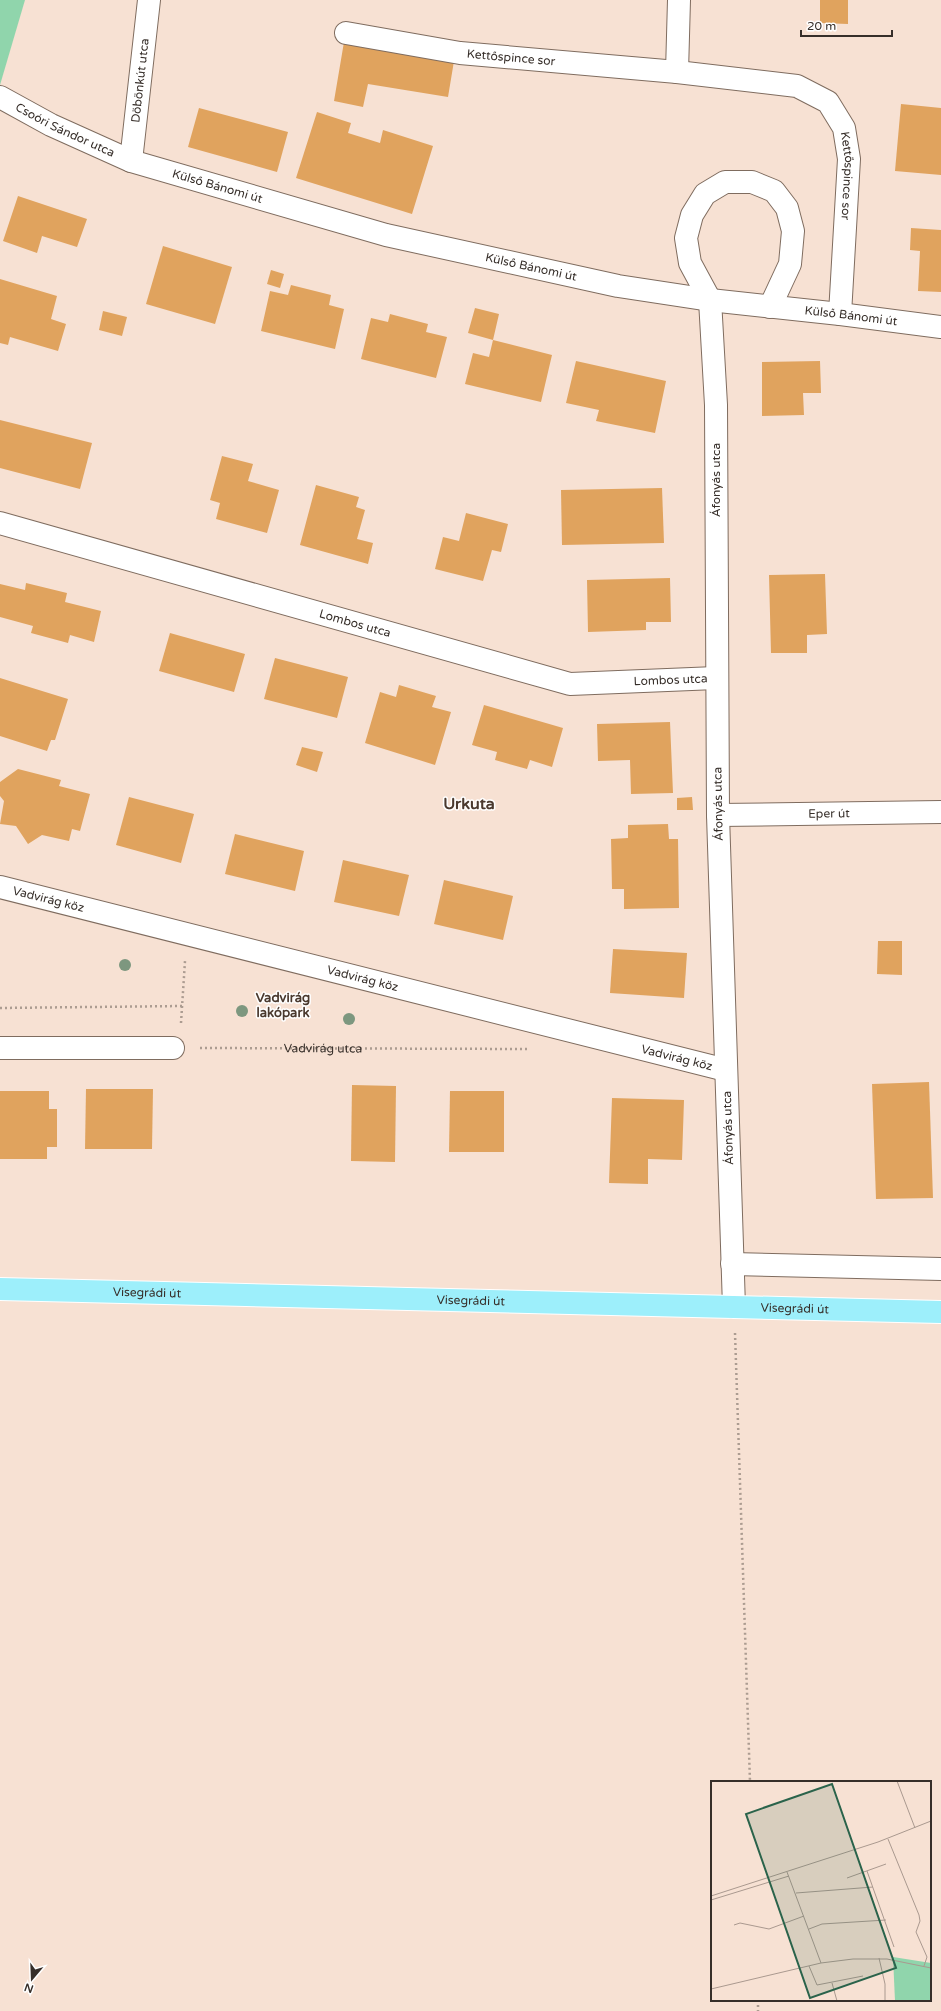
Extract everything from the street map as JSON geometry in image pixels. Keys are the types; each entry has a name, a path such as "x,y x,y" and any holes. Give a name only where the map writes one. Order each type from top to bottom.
{"main road":[{"name":"Visegrádi út","path":"0,1289 941,1312"}],"street":[{"name":"Döbönkút utca","path":"131,161 149,0"},
{"path":"677,72 679,0"},
{"name":"Kettőspince sor","path":"346,33 460,52 677,72 797,86 828,102 844,128 849,159 840,314"},
{"name":"Csoóri Sándor utca","path":"0,97 51,125 131,161"},
{"name":"Külső Bánomi út","path":"131,161 386,235 618,286 710,300 941,327"},
{"path":"710,300 690,263 686,238 692,216 705,194 725,182 752,182 774,191 787,208 793,231 790,264 770,307"},
{"name":"Áfonyás utca","path":"710,300 716,405 716,678 718,815 734,1307"},
{"name":"Lombos utca","path":"0,523 570,684 716,678"},
{"name":"Eper út","path":"718,815 941,812"},
{"name":"Vadvirág köz","path":"0,887 726,1070"},
{"path":"0,1048 173,1048"},
{"path":"732,1264 941,1269"}],"path":[{"path":"173,1048 180,1039 187,935"},
{"path":"0,1008 182,1006"},
{"name":"Vadvirág utca","path":"173,1048 536,1050"},
{"path":"734,1307 750,1781"}],"green space":[{"path":"0,0 25,0 0,85"}],"building":[{"path":"820,0 848,0 848,24 820,23"},
{"path":"344,42 454,61 448,97 368,84 363,107 334,101"},
{"path":"901,104 941,108 941,175 895,171"},
{"path":"199,108 288,132 277,172 188,147"},
{"path":"317,112 351,123 348,133 380,143 383,130 433,146 412,214 296,178"},
{"path":"18,196 87,219 77,247 42,236 37,253 3,241"},
{"path":"911,228 941,230 941,292 918,291 920,251 910,250"},
{"path":"163,246 232,267 215,324 146,304"},
{"path":"271,270 284,274 280,288 267,284"},
{"path":"0,279 57,296 51,319 66,324 58,351 10,337 8,345 0,343"},
{"path":"291,285 331,295 329,305 344,309 335,349 261,331 270,291 288,295"},
{"path":"475,308 499,314 493,340 468,333"},
{"path":"103,311 127,317 122,336 99,330"},
{"path":"390,314 428,324 426,332 447,337 436,378 361,359 371,318 388,322"},
{"path":"493,340 552,355 541,402 465,384 473,353 489,357"},
{"path":"576,361 666,381 655,433 596,421 599,410 566,403"},
{"path":"820,361 821,393 803,393 804,415 762,416 762,362"},
{"path":"0,420 92,443 80,489 0,468"},
{"path":"222,456 253,464 248,481 279,490 267,533 216,519 220,503 210,500"},
{"path":"316,485 359,497 356,507 365,510 357,539 373,543 368,564 300,545"},
{"path":"662,488 664,543 562,545 561,490"},
{"path":"466,513 508,524 501,552 492,550 483,581 435,569 443,537 459,541"},
{"path":"825,574 827,634 807,635 807,653 771,653 769,575"},
{"path":"670,578 671,622 646,622 646,630 588,632 587,580"},
{"path":"26,583 67,593 65,602 101,611 94,642 70,635 68,643 31,633 33,626 0,617 0,584 25,590"},
{"path":"170,633 245,654 234,692 159,671"},
{"path":"275,658 348,677 337,718 264,699"},
{"path":"0,678 68,699 55,740 51,740 47,751 0,736"},
{"path":"399,685 436,696 432,707 451,712 435,765 365,743 380,692 396,697"},
{"path":"484,705 563,728 552,767 530,760 527,769 495,760 497,752 472,745"},
{"path":"670,722 673,793 631,794 630,760 598,761 597,724"},
{"path":"302,747 323,752 317,772 296,765"},
{"path":"18,769 61,780 59,786 90,794 80,831 72,829 69,841 42,835 28,844 16,826 0,824 4,801 0,796 0,782"},
{"path":"129,797 194,814 181,863 116,845"},
{"path":"692,797 693,810 677,810 677,798"},
{"path":"668,824 669,839 678,839 679,908 624,909 624,889 612,889 611,839 628,838 628,825"},
{"path":"235,834 304,851 295,891 225,874"},
{"path":"343,860 409,875 399,916 334,902"},
{"path":"444,880 513,896 503,940 434,924"},
{"path":"878,941 902,941 902,975 877,974"},
{"path":"613,949 687,953 684,998 610,993"},
{"path":"929,1082 933,1198 876,1199 872,1084"},
{"path":"352,1085 396,1086 395,1162 351,1161"},
{"path":"86,1089 153,1089 152,1149 85,1149"},
{"path":"0,1091 49,1091 49,1109 57,1109 57,1147 47,1147 47,1159 0,1159"},
{"path":"450,1091 504,1091 504,1152 449,1152"},
{"path":"612,1098 684,1100 682,1160 648,1159 648,1184 609,1183"}],"district":[{"name":"Urkuta","path":"469,804"},
{"name":"Vadvirág lakópark","path":"283,1006"}]}
